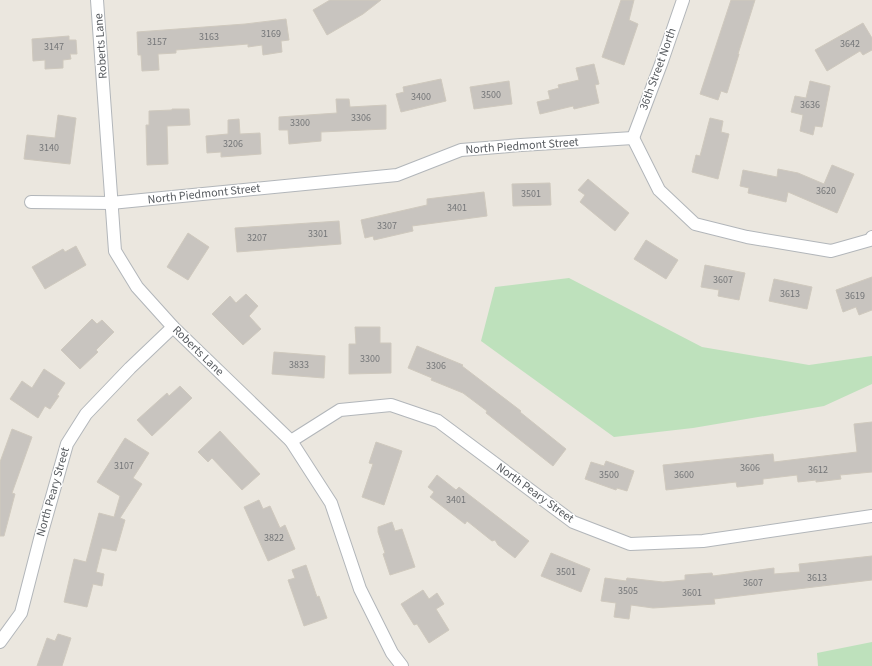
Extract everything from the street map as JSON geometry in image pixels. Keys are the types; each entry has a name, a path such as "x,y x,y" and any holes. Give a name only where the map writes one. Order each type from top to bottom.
{"street":[{"name":"Roberts Lane","path":"98,0 115,251 137,287 173,327 291,441 331,503 360,589 392,653 402,666"},
{"name":"36th Street North","path":"633,138 683,0"},
{"name":"North Piedmont Street","path":"30,202 111,203 397,175 461,150 633,138"},
{"path":"633,138 659,190 695,224 747,237 831,251 870,240 872,237"},
{"name":"North Peary Street","path":"0,642 21,613 67,444 86,414 130,368 173,327"},
{"name":"North Peary Street","path":"291,441 340,410 391,405 438,421 573,522 630,544 703,541 872,516"}],"green space":[{"path":"569,278 702,347 809,365 872,356 872,384 824,406 693,428 614,437 481,341 495,287"},
{"path":"872,642 872,666 818,666 817,653"}],"building":[{"path":"330,0 381,0 363,14 327,35 313,10"},
{"path":"621,0 634,0 629,20 638,24 624,65 602,57"},
{"path":"731,0 755,0 727,93 721,91 718,100 700,94"},
{"path":"286,19 289,40 281,41 282,52 263,55 262,45 248,47 248,44 176,50 176,53 158,54 159,70 142,71 141,55 138,55 137,32 245,24"},
{"path":"863,23 872,38 872,50 863,55 860,51 827,71 815,50"},
{"path":"69,36 69,40 76,40 77,54 70,54 71,59 63,60 63,68 45,69 45,60 33,61 32,39"},
{"path":"594,64 599,84 595,85 599,103 574,109 573,106 540,114 537,102 550,99 548,91 559,88 558,85 579,80 576,68"},
{"path":"441,79 446,101 401,112 396,94 404,92 403,87"},
{"path":"509,81 512,104 474,109 470,87"},
{"path":"810,81 830,86 822,127 815,126 813,135 800,131 803,115 791,112 795,96 806,98"},
{"path":"336,99 349,99 350,107 386,105 386,129 321,132 321,141 289,144 288,130 279,130 279,117 337,113"},
{"path":"189,109 190,125 167,126 168,164 147,165 146,125 149,125 149,111"},
{"path":"58,115 76,118 70,164 24,159 27,135 55,138"},
{"path":"710,118 723,121 721,132 729,134 718,179 692,172 696,155 700,156"},
{"path":"239,119 240,134 260,133 261,154 221,157 221,152 207,153 206,136 228,134 228,120"},
{"path":"832,165 854,174 837,213 788,192 786,202 748,193 749,188 740,186 743,170 777,177 778,169 798,173 824,184"},
{"path":"588,179 629,213 615,231 580,202 585,195 578,190"},
{"path":"550,183 551,205 513,206 512,184"},
{"path":"484,192 487,216 412,226 413,231 374,240 373,236 365,238 361,220 427,205 427,199"},
{"path":"339,221 341,244 237,252 235,228"},
{"path":"188,233 209,247 188,280 167,267"},
{"path":"646,240 678,260 666,279 634,259"},
{"path":"76,246 86,265 45,289 32,267 63,249 65,252"},
{"path":"705,265 745,273 739,300 718,296 719,290 701,287"},
{"path":"872,277 872,310 859,315 856,307 843,312 836,290"},
{"path":"774,279 812,287 807,309 769,301"},
{"path":"246,294 258,306 249,316 261,329 243,345 212,314 230,296 236,303"},
{"path":"92,319 97,324 102,320 114,332 96,350 98,352 80,369 61,350"},
{"path":"355,327 380,327 380,343 391,343 391,373 349,374 349,344 356,344"},
{"path":"417,346 463,365 462,366 521,411 520,412 566,449 553,466 463,393 431,380 432,378 408,368"},
{"path":"274,352 325,356 324,378 272,374"},
{"path":"44,369 65,383 57,395 59,396 50,409 45,406 38,418 10,399 22,381 32,388"},
{"path":"180,386 192,398 152,436 137,420 167,393 169,396"},
{"path":"872,422 872,472 840,475 841,479 816,482 816,480 798,482 797,475 763,479 763,484 737,487 736,482 666,490 663,465 773,454 774,462 857,452 854,424"},
{"path":"12,429 32,437 12,493 15,494 4,536 0,536 0,462"},
{"path":"220,431 260,474 242,490 212,458 208,462 198,452"},
{"path":"125,438 149,453 133,478 142,484 120,518 125,520 116,551 102,548 96,572 104,574 102,586 93,584 87,607 64,602 74,559 86,562 99,513 114,517 120,496 97,482"},
{"path":"376,442 402,451 384,505 362,497 373,464 369,463"},
{"path":"606,461 634,471 627,491 617,488 616,490 585,479 591,462 604,466"},
{"path":"437,475 456,490 459,487 529,541 515,558 498,545 495,540 492,541 467,521 465,524 430,497 434,492 428,487"},
{"path":"259,500 263,509 270,506 280,528 285,525 295,549 268,561 244,507"},
{"path":"392,522 395,531 402,529 415,567 390,575 383,554 385,553 378,532 378,527"},
{"path":"551,553 590,569 581,592 541,576"},
{"path":"872,556 872,580 714,599 715,604 653,608 631,605 629,619 614,617 616,603 601,601 605,578 626,581 627,578 663,582 685,580 685,575 712,573 713,576 774,568 774,574 800,572 799,564"},
{"path":"306,565 317,597 319,596 327,618 304,626 288,580 295,578 292,570"},
{"path":"423,590 429,599 437,593 444,604 436,609 449,630 429,643 417,624 414,625 401,604"},
{"path":"58,634 71,638 62,666 37,666 47,638 55,641"}]}
